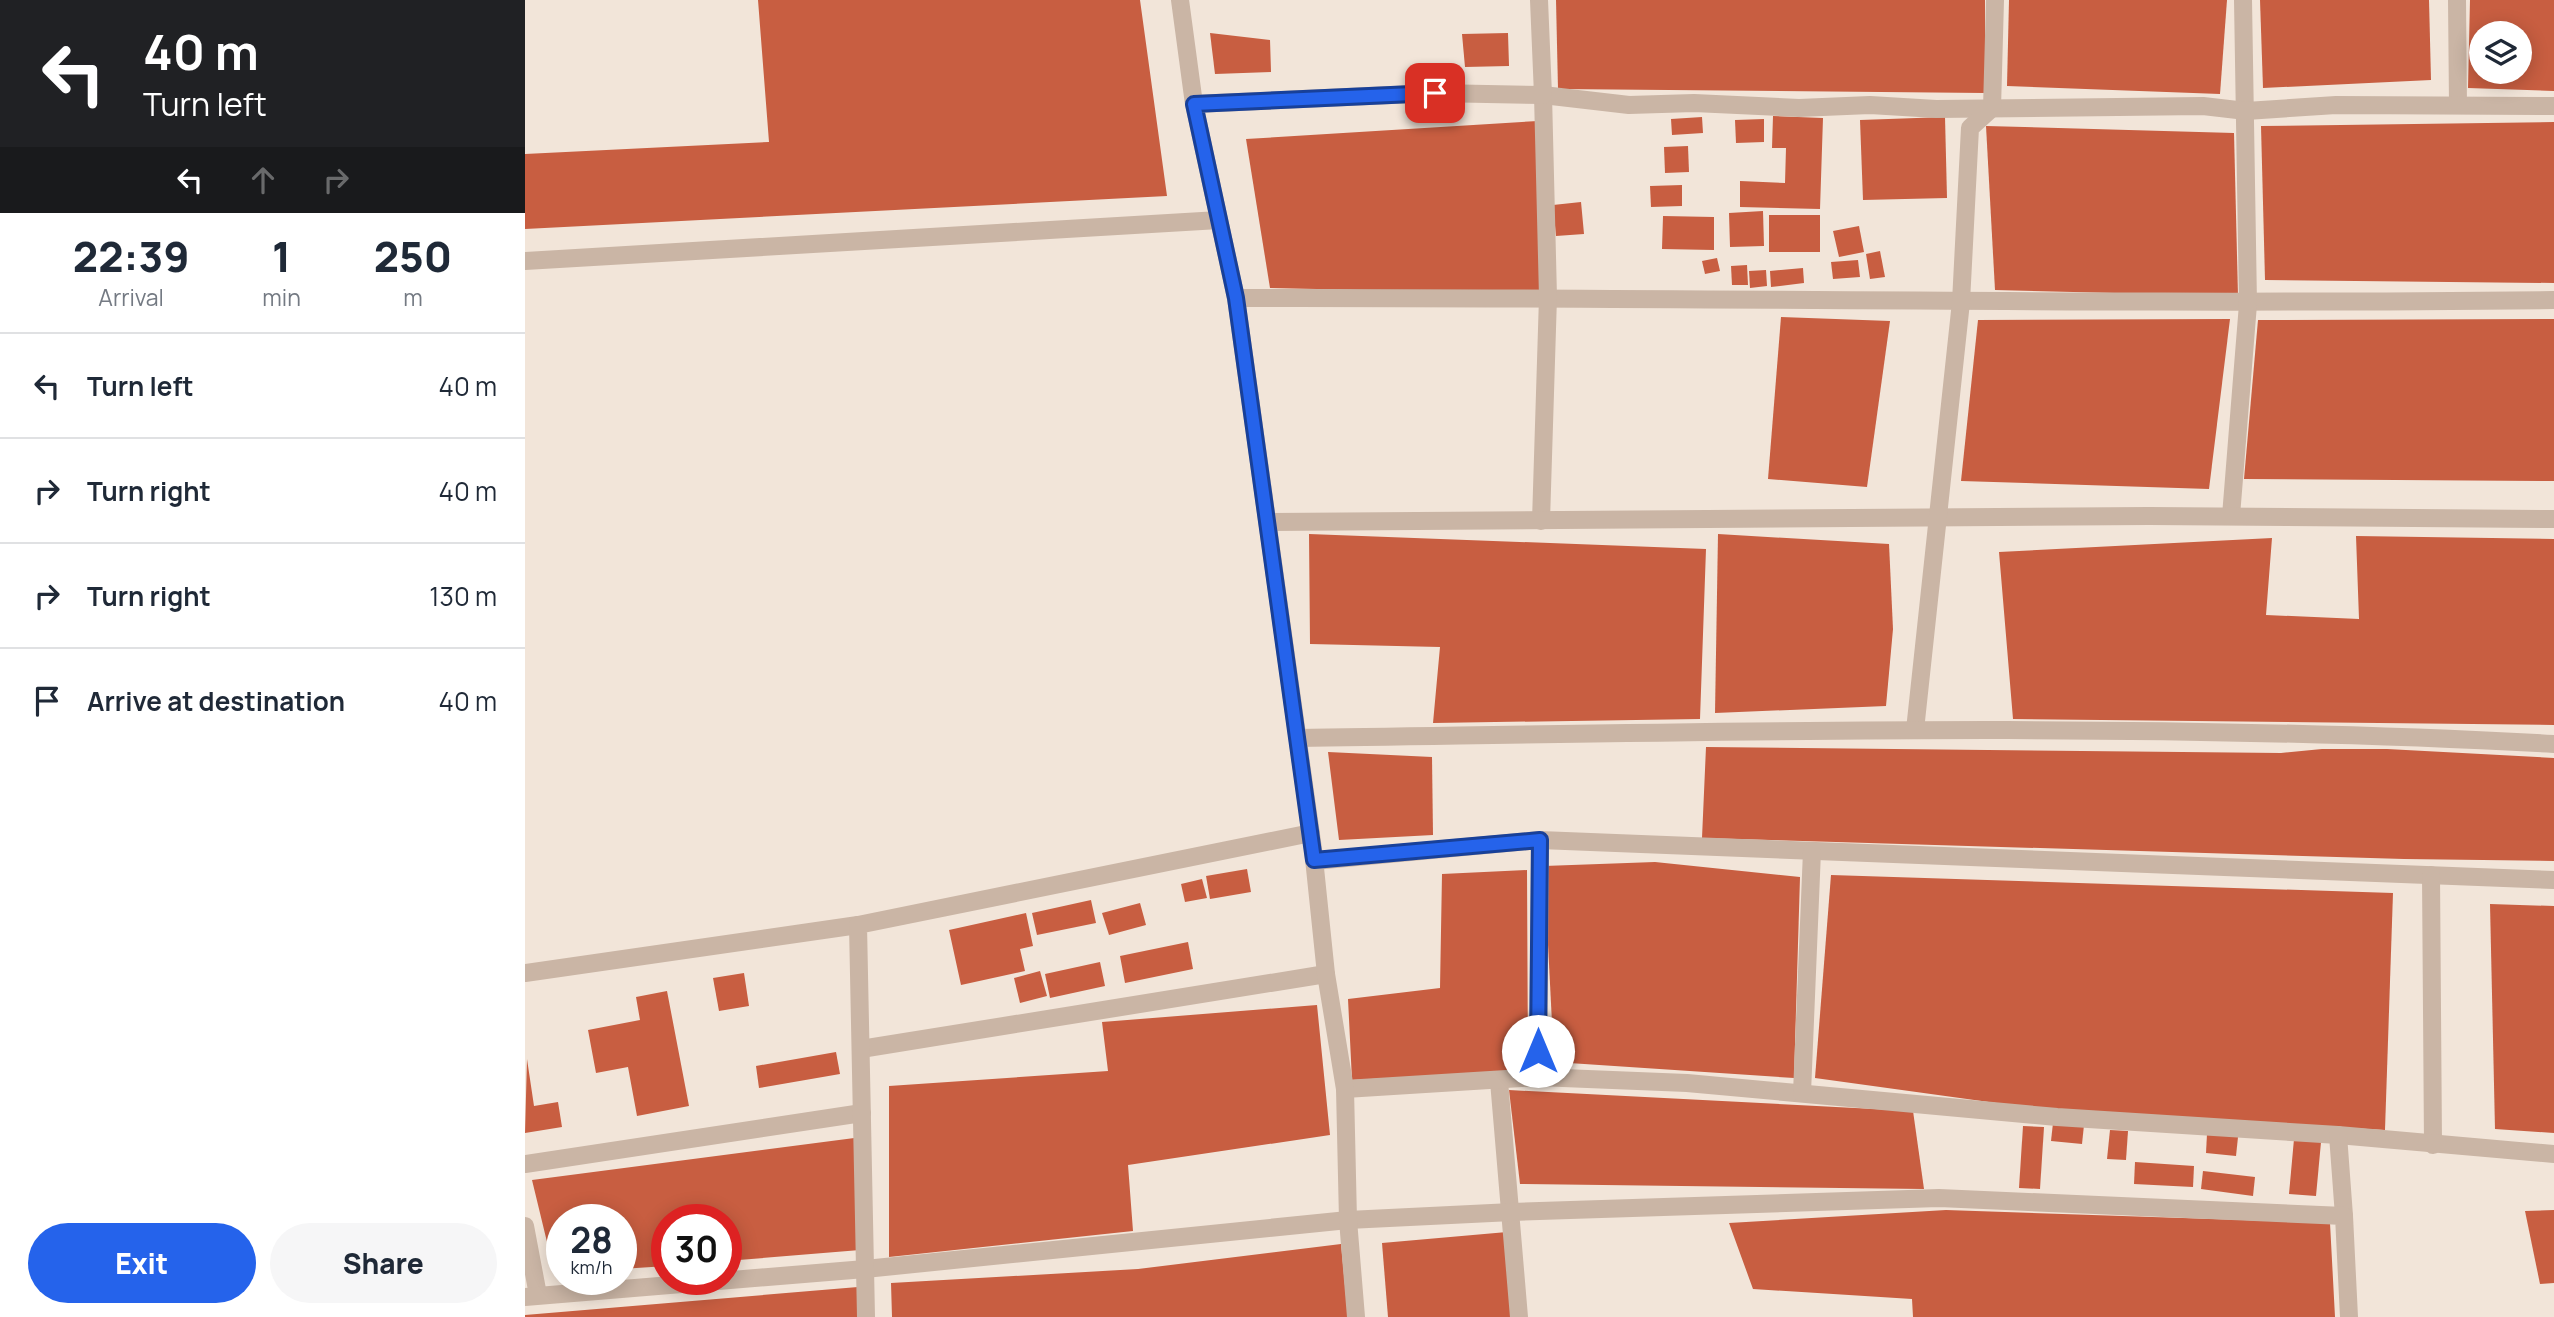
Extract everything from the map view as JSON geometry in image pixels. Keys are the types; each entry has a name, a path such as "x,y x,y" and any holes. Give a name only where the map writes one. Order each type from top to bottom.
{"street":[{"path":"1180,0 1194,104 1236,298 1311,834 1326,974 1345,1089 1348,1220 1356,1317"},
{"path":"1539,0 1548,297 1541,521"},
{"path":"1915,730 1961,302 1970,128 1992,108 1995,0"},
{"path":"2231,516 2248,304 2243,0"},
{"path":"2457,0 2458,105"},
{"path":"1194,104 1435,93 1543,95 1629,105 1694,103 1799,108 1870,105 1936,109 2203,106 2246,111 2336,105 2554,106"},
{"path":"525,261 1219,220"},
{"path":"1236,298 1548,297 2248,304 2554,300"},
{"path":"1268,522 2231,516 2554,519"},
{"path":"1298,738 1915,730 2369,734 2554,744"},
{"path":"525,973 858,925 1311,834"},
{"path":"1314,860 1540,840 2554,880"},
{"path":"1538,1077 1540,840"},
{"path":"1803,1093 1812,851"},
{"path":"2431,875 2433,1145"},
{"path":"858,925 866,1317"},
{"path":"861,1049 1326,974"},
{"path":"1345,1089 1538,1077 1687,1083 2057,1117 2338,1135 2554,1154"},
{"path":"1499,1081 1519,1317"},
{"path":"525,1164 862,1113"},
{"path":"2338,1135 2349,1317"},
{"path":"525,1226 532,1296 865,1269 1348,1220 1512,1212 1938,1198 2344,1216"}],"building":[{"path":"758,0 1140,0 1167,196 525,229 525,154 769,142"},
{"path":"1556,0 1985,0 1985,93 1558,89"},
{"path":"2009,0 2227,0 2220,94 2007,86"},
{"path":"2260,0 2429,0 2431,80 2263,88"},
{"path":"2470,0 2554,0 2554,91 2468,88 2469,44 2469,84 2532,84 2532,21 2470,21"},
{"path":"1210,33 1270,40 1271,72 1215,74"},
{"path":"1508,33 1509,66 1465,67 1462,34"},
{"path":"1773,116 1823,118 1820,209 1740,207 1740,181 1785,183 1786,148 1772,148"},
{"path":"1702,117 1703,133 1672,135 1671,119"},
{"path":"1945,117 1947,198 1863,200 1860,120"},
{"path":"1764,119 1764,142 1736,143 1735,120"},
{"path":"1538,121 1546,294 1270,288 1246,139"},
{"path":"2554,122 2554,283 2265,280 2261,126"},
{"path":"1986,126 2234,133 2238,296 1995,290"},
{"path":"1688,146 1689,172 1665,173 1664,147"},
{"path":"1682,185 1682,206 1651,207 1650,186"},
{"path":"1581,202 1584,234 1556,236 1553,205"},
{"path":"1763,211 1764,246 1730,247 1729,213"},
{"path":"1769,215 1820,215 1820,252 1769,252"},
{"path":"1663,216 1714,217 1714,250 1662,249"},
{"path":"1859,226 1864,252 1839,257 1833,231"},
{"path":"1880,251 1885,277 1870,279 1866,254"},
{"path":"1717,258 1720,271 1705,274 1702,261"},
{"path":"1858,260 1860,277 1833,279 1831,262"},
{"path":"1747,265 1748,285 1732,285 1731,266"},
{"path":"1803,268 1804,283 1771,287 1770,271"},
{"path":"1766,270 1767,286 1750,288 1749,271"},
{"path":"1781,317 1890,321 1867,487 1768,479"},
{"path":"2230,319 2209,489 1961,481 1978,320"},
{"path":"2554,319 2554,481 2244,479 2258,320"},
{"path":"1309,534 1706,549 1700,719 1433,723 1440,647 1310,644"},
{"path":"1718,534 1889,544 1893,629 1886,706 1715,713"},
{"path":"2356,536 2554,539 2554,725 2013,719 1999,552 2272,538 2266,615 2359,619"},
{"path":"1706,747 2281,753 2322,749 2387,749 2554,758 2554,861 1702,838"},
{"path":"1328,752 1432,757 1433,835 1339,840"},
{"path":"1655,862 1800,877 1794,1078 1554,1062 1544,866"},
{"path":"1247,869 1251,892 1210,899 1206,876"},
{"path":"1527,870 1528,1071 1352,1080 1348,999 1440,988 1442,874"},
{"path":"1831,875 2393,893 2385,1130 2046,1110 1815,1078"},
{"path":"1202,879 1207,898 1185,902 1181,884"},
{"path":"1091,900 1096,923 1037,935 1032,913"},
{"path":"1140,903 1146,925 1109,935 1102,913"},
{"path":"2490,904 2554,906 2554,1133 2495,1129"},
{"path":"1026,913 1033,946 1020,949 1025,971 961,985 949,930"},
{"path":"1188,942 1193,969 1125,983 1120,956"},
{"path":"1100,962 1105,986 1050,998 1045,974"},
{"path":"1040,971 1047,996 1020,1003 1014,978"},
{"path":"744,973 749,1006 719,1011 713,978"},
{"path":"667,991 689,1106 637,1116 628,1067 596,1073 588,1030 640,1020 636,997"},
{"path":"1317,1005 1330,1135 1128,1165 1133,1231 889,1257 889,1086 1108,1071 1102,1022"},
{"path":"836,1052 840,1074 759,1088 756,1066"},
{"path":"527,1059 534,1106 558,1102 562,1127 525,1133"},
{"path":"1509,1090 1913,1111 1924,1189 1520,1184"},
{"path":"2053,1123 2084,1125 2082,1144 2051,1141"},
{"path":"2023,1126 2044,1127 2040,1189 2019,1188"},
{"path":"2110,1130 2128,1131 2126,1160 2107,1159"},
{"path":"2207,1134 2238,1137 2236,1156 2206,1153"},
{"path":"862,1137 860,1250 742,1260 742,1204 651,1204 651,1267 637,1268 637,1204 546,1204 546,1238 532,1180"},
{"path":"2294,1139 2321,1142 2316,1196 2289,1194"},
{"path":"2135,1162 2194,1166 2193,1187 2134,1184"},
{"path":"2203,1171 2255,1177 2253,1196 2201,1189"},
{"path":"1946,1210 2330,1223 2335,1317 1913,1317 1912,1299 1753,1289 1729,1223"},
{"path":"2554,1210 2554,1283 2540,1284 2525,1211"},
{"path":"1507,1232 1511,1317 1388,1317 1382,1243"},
{"path":"1341,1244 1348,1317 892,1317 891,1283 1138,1269"},
{"path":"858,1287 858,1317 525,1317 525,1315"}],"route":[{"path":"1435,93 1194,104 1236,298 1314,860 1540,840 1538,1051"}]}
